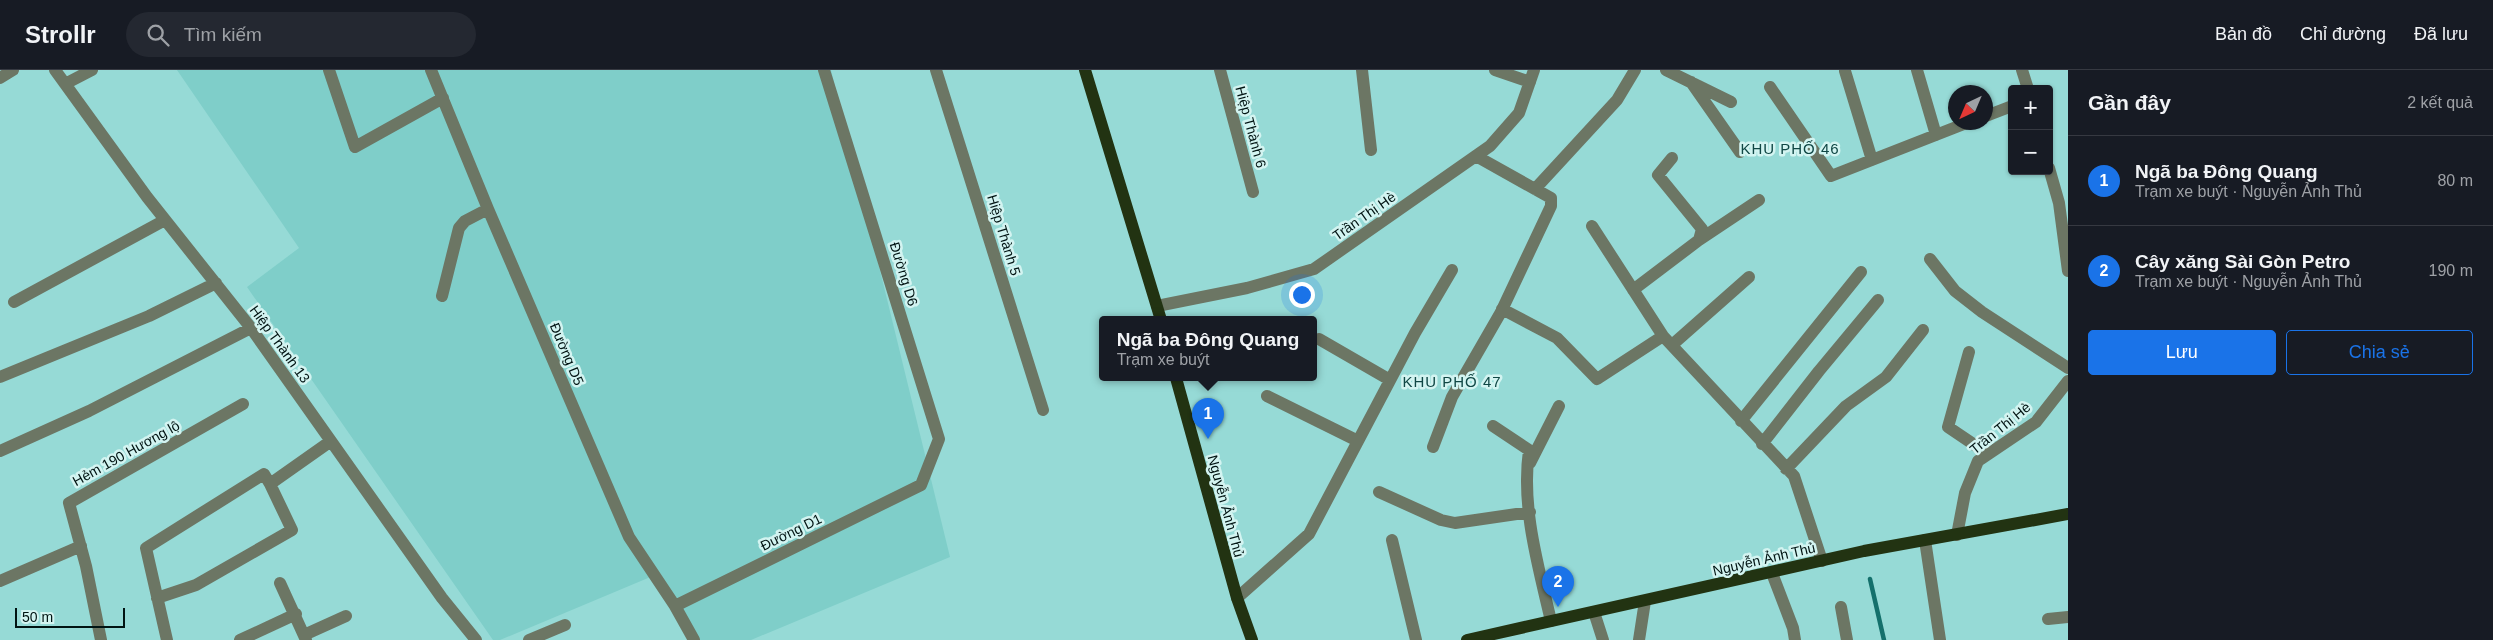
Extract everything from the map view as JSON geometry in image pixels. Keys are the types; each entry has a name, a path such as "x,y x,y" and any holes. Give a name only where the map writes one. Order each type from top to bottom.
{"main road":[{"path":"1086,70 1160,316"},
{"name":"Nguyễn Ảnh Thủ","path":"1177,381 1236,598 1252,640"},
{"name":"Nguyễn Ảnh Thủ","path":"1467,640 1493,638 1551,621 1822,561 2068,514"}],"street":[{"path":"0,78 13,70"},
{"name":"Hiệp Thành 13","path":"55,70 165,220 251,328 442,598 476,640"},
{"path":"65,84 92,70"},
{"path":"329,70 354,147 443,98"},
{"name":"Đường D5","path":"431,70 488,210 629,537 675,606 694,640"},
{"name":"Đường D6","path":"824,70 939,439 921,485"},
{"name":"Hiệp Thành 5","path":"936,70 1043,410"},
{"name":"Hiệp Thành 6","path":"1220,70 1253,192"},
{"path":"1362,70 1371,150"},
{"path":"1495,70 1532,76"},
{"path":"1536,189 1618,100 1635,70"},
{"path":"1666,70 1730,102"},
{"path":"1916,70 1936,135"},
{"path":"1845,71 1872,160"},
{"path":"2026,71 2028,85"},
{"name":"Trần Thị Hè","path":"1157,306 1247,288 1314,269 1490,146 1519,114 1532,76"},
{"path":"1691,82 1740,152"},
{"path":"1770,87 1831,176 1949,130"},
{"path":"1993,113 2008,108"},
{"path":"1433,447 1452,397 1502,309 1551,206 1551,198 1476,156"},
{"path":"1672,158 1658,175 1702,229 1699,240"},
{"path":"2052,175 2063,201 2068,271"},
{"path":"1633,290 1699,240 1759,200"},
{"path":"442,296 459,228 465,221 488,210"},
{"path":"14,302 165,220"},
{"path":"1592,226 1668,340 1762,444 1794,476 1822,561"},
{"path":"1930,259 1955,291 1982,312 2068,368"},
{"path":"1236,598 1309,534 1390,380 1452,270"},
{"path":"1741,421 1861,272"},
{"path":"1502,309 1557,338 1597,379 1668,340 1749,277"},
{"path":"0,377 48,359 149,316 216,283"},
{"path":"1762,444 1878,300"},
{"path":"0,451 89,412 251,328"},
{"path":"1786,469 1846,406 1886,377 1923,330"},
{"path":"1319,340 1390,380"},
{"path":"1969,352 1948,427 1988,454"},
{"name":"Trần Thị Hè","path":"1957,535 1965,493 1978,461 2036,422 2068,381"},
{"path":"1267,396 1358,441"},
{"name":"Hẻm 190 Hương lộ","path":"101,640 81,546 69,502 243,404"},
{"path":"1526,472 1559,406"},
{"path":"1493,426 1529,450 1526,472 1533,542 1551,621"},
{"path":"270,484 331,441"},
{"path":"157,598 196,585 292,530 264,474 146,548 157,598 168,640"},
{"name":"Đường D1","path":"675,606 921,485"},
{"path":"1379,492 1441,520 1455,522 1530,512"},
{"path":"1392,540 1416,640"},
{"path":"1925,540 1940,640"},
{"path":"0,581 81,546"},
{"path":"1772,572 1793,628 1795,640"},
{"path":"280,583 296,614 305,638 346,616"},
{"path":"1639,640 1645,600"},
{"path":"1841,607 1848,640"},
{"path":"1594,612 1603,640"},
{"path":"240,640 296,614"},
{"path":"2048,619 2068,617"},
{"path":"529,640 564,625"}],"shaded area":[{"path":"177,70 831,70 950,557 751,640 698,640 660,573 500,640 493,640 247,287 299,248"}],"waterway":[{"path":"1870,579 1884,640"}],"place":[{"name":"Ngã ba Đông Quang","path":"1208,439"},
{"name":"Cây xăng Sài Gòn Petro","path":"1558,607"}],"district":[{"name":"KHU PHỐ 46","path":"1790,149"},
{"name":"KHU PHỐ 47","path":"1452,382"}]}
